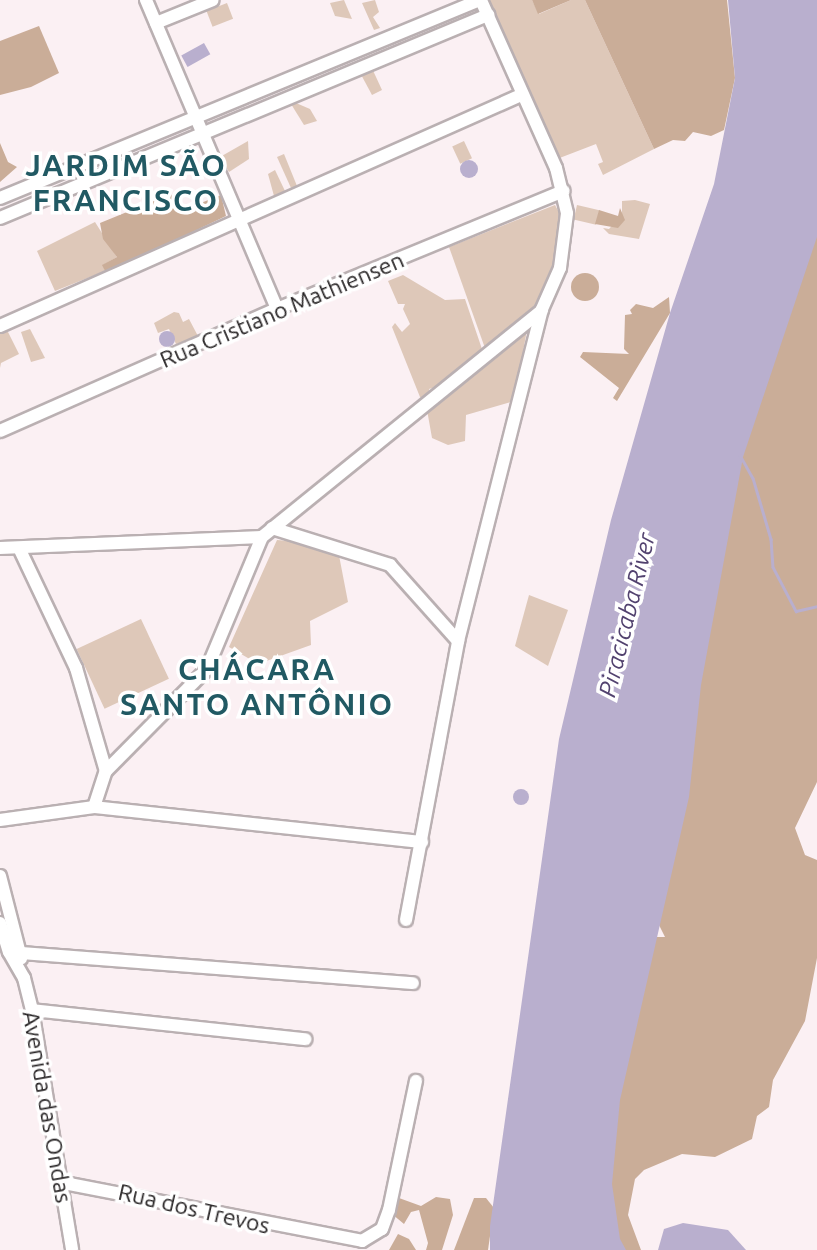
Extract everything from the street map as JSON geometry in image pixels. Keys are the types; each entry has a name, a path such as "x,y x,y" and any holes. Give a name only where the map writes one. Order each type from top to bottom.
{"street":[{"path":"146,0 277,309"},
{"path":"156,23 214,0"},
{"path":"0,198 481,0 564,191 568,213 560,268 542,309 457,641 406,920"},
{"path":"0,218 488,15"},
{"path":"0,326 522,95"},
{"name":"Rua Cristiano Mathiensen","path":"0,431 277,309 564,191"},
{"path":"94,807 106,771 207,669 267,533 542,309"},
{"path":"0,548 20,550 267,533 390,565 457,641"},
{"path":"20,550 76,668 106,771"},
{"path":"0,820 94,807 422,842"},
{"name":"Avenida das Ondas","path":"0,876 9,952 20,969 32,1010 71,1249"},
{"name":"Avenida das Ondas","path":"4,921 21,953 20,969"},
{"path":"21,953 413,983"},
{"path":"32,1010 305,1040"},
{"name":"Rua dos Trevos","path":"59,1182 362,1241 382,1229 389,1210 416,1081"}],"shaded area":[{"path":"344,0 352,19 335,16 330,3"},
{"path":"375,0 379,12 373,17 380,28 374,30 362,3"},
{"path":"487,0 532,0 539,14 571,0 585,0 654,149 603,175 598,164 603,162 596,144 557,159"},
{"path":"532,0 571,0 538,14"},
{"path":"585,0 727,0 735,78 724,130 711,136 693,132 685,141 673,140 654,149"},
{"path":"817,0 817,782 795,828 805,855 817,860 817,958 805,1021 773,1080 769,1107 757,1116 752,1139 715,1157 682,1154 644,1170 635,1179 628,1215 641,1250 605,1250 599,1190 653,937 665,937 657,921"},
{"path":"227,3 233,19 213,27 206,11"},
{"path":"39,26 59,73 31,87 0,95 0,41"},
{"path":"370,64 382,90 372,95 358,69"},
{"path":"296,103 310,109 317,121 304,125 291,104"},
{"path":"248,141 249,159 229,172 220,157"},
{"path":"464,141 472,158 460,164 452,146"},
{"path":"0,143 8,162 17,167 0,182"},
{"path":"284,154 297,186 291,188 277,157"},
{"path":"275,170 285,191 274,196 268,174"},
{"path":"171,194 178,212 221,195 226,216 184,236 182,242 105,271 102,265 117,257 103,239 100,223"},
{"path":"635,200 650,204 639,239 609,234 603,228 609,229 622,215 622,201"},
{"path":"555,205 561,216 553,264 536,303 523,321 486,351 449,247"},
{"path":"577,205 599,210 596,225 574,220"},
{"path":"620,208 625,220 618,228 595,224 599,210 618,216"},
{"path":"95,222 117,257 103,265 105,271 55,291 37,251"},
{"path":"585,273 595,277 599,287 595,297 585,301 575,297 571,287 575,277"},
{"path":"403,275 445,300 465,299 483,352 446,384 429,389 431,397 426,400 420,397 392,327 395,323 402,332 410,324 403,309 405,304 398,304 388,281"},
{"path":"669,297 670,313 617,401 613,398 619,388 580,357 583,352 629,354 624,349 625,315 632,314 630,310 636,304 653,308"},
{"path":"174,312 179,313 183,322 189,319 199,338 176,344 169,329 158,333 154,323"},
{"path":"6,328 19,354 1,363 0,368 0,331"},
{"path":"30,329 45,358 31,362 21,332"},
{"path":"527,330 514,401 466,415 465,441 448,445 432,438 427,410"},
{"path":"277,540 337,545 348,602 310,621 311,645 258,664 229,647"},
{"path":"529,595 568,610 548,666 515,646"},
{"path":"141,619 169,679 105,709 77,649"},
{"path":"436,1197 450,1199 453,1215 442,1250 426,1250 428,1243 419,1210 411,1212 404,1224 392,1214 399,1198 421,1206"},
{"path":"474,1198 486,1198 494,1208 488,1250 454,1250"},
{"path":"398,1234 409,1239 416,1250 389,1250"}],"water":[{"name":"Piracicaba River","path":"728,0 817,0 817,237 743,457 701,685 689,797 620,1100 612,1184 620,1239 626,1250 490,1250 490,1226 559,739 611,520 670,313 714,184 735,78"},
{"path":"204,43 210,54 188,67 181,56"},
{"path":"469,160 475,163 478,169 475,175 469,178 463,175 460,169 463,163"},
{"path":"167,331 173,333 173,345 167,347 161,345 159,339 161,333"},
{"path":"518,789 524,789 529,797 527,803 518,805 513,800 513,794"},
{"path":"683,1223 728,1230 746,1250 658,1250 664,1229"}],"waterway":[{"path":"740,455 753,478 771,539 773,567 796,611 817,606"}],"district":[{"name":"JARDIM SÃO FRANCISCO","path":"126,182"},
{"name":"CHÁCARA SANTO ANTÔNIO","path":"257,686"}]}
